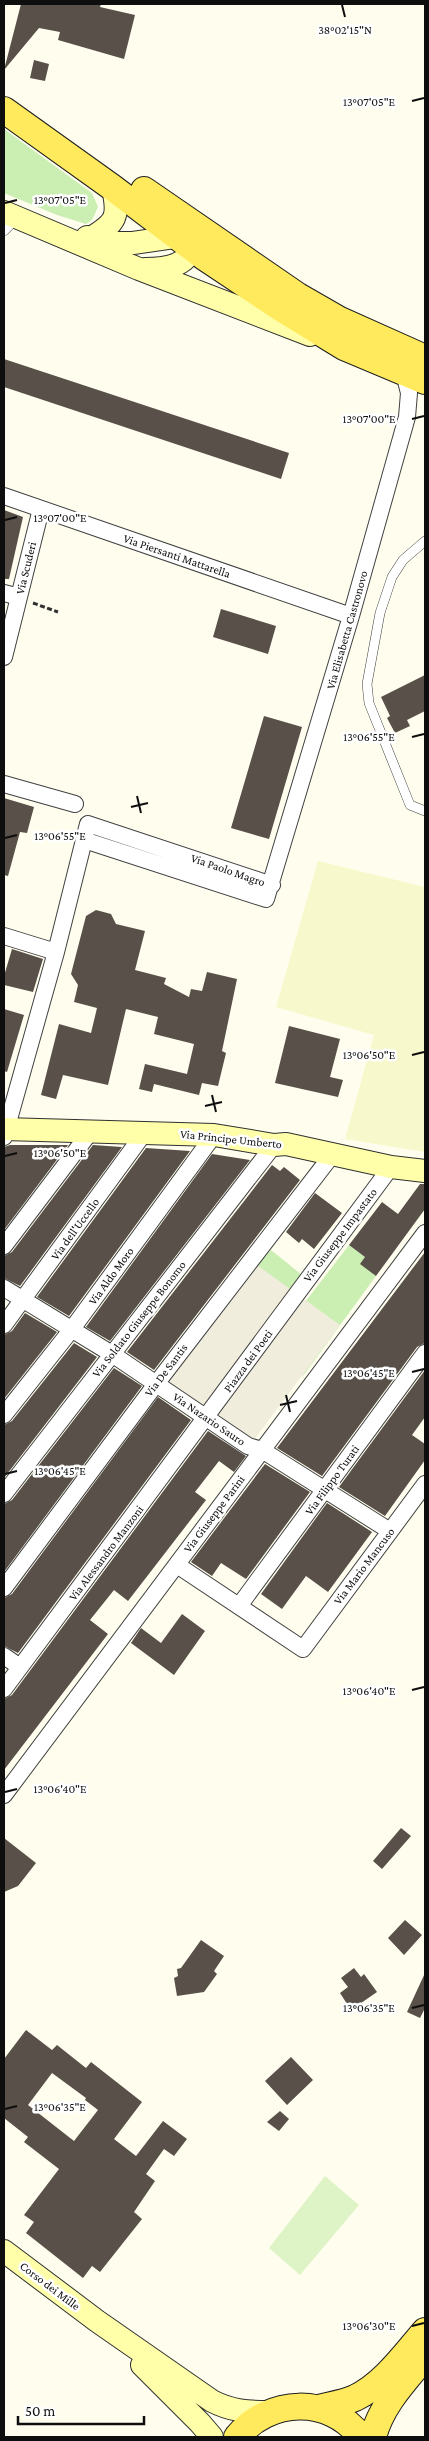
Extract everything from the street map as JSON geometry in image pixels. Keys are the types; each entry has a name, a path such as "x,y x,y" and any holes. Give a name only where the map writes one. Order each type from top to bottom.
{"main road":[{"path":"4,92 188,233 282,309 344,348 414,377"},
{"path":"4,110 113,188 188,233 338,319 425,358"},
{"path":"237,2437 256,2419 269,2412 293,2406 318,2408 354,2398 368,2391 395,2365 425,2331"},
{"path":"373,2437 377,2422 384,2408 425,2356"},
{"path":"318,2408 345,2421 361,2437"}],"street":[{"path":"91,238 110,226 114,219 117,209 113,188"},
{"path":"8,220 61,235 140,269 344,348"},
{"path":"61,235 91,238 114,243 133,243 188,233 188,257 179,264 160,269 140,269"},
{"name":"Via Elisabetta Castronovo","path":"272,885 407,417 408,393 414,377"},
{"name":"Via Piersanti Mattarella","path":"4,496 351,616"},
{"name":"Via Scuderi","path":"4,657 11,595 41,509"},
{"path":"4,784 74,804"},
{"name":"Via Paolo Magro","path":"5,1132 56,952 86,832 266,899 272,885"},
{"path":"4,939 56,952"},
{"path":"4,1246 91,1131"},
{"name":"Via Principe Umberto","path":"5,1132 91,1131 214,1135 274,1145 286,1144 391,1167 425,1170"},
{"name":"Via dell'Uccello","path":"4,1325 145,1132"},
{"name":"Via Aldo Moro","path":"4,1415 72,1329 214,1135"},
{"name":"Via Soldato Giuseppe Bonomo","path":"4,1494 274,1145"},
{"name":"Via De Santis","path":"4,1588 156,1384 332,1155"},
{"name":"Via Giuseppe Impastato","path":"289,1304 391,1167"},
{"name":"Via Giuseppe Parini","path":"4,1795 425,1233"},
{"name":"Via Nazario Sauro","path":"4,1288 112,1354 248,1446 262,1450 390,1531"},
{"name":"Piazza dei Poeti","path":"207,1417 289,1304"},
{"name":"Via Filippo Turati","path":"239,1606 425,1353"},
{"name":"Via Alessandro Manzoni","path":"4,1689 207,1417"},
{"name":"Via Mario Mancuso","path":"239,1606 303,1649 425,1484"},
{"path":"177,1565 239,1606"},
{"path":"4,1656 20,1667"},
{"name":"Corso dei Mille","path":"4,2251 96,2321"},
{"path":"96,2321 212,2401 226,2408 245,2412 269,2412"},
{"path":"96,2321 212,2437"}],"lane":[{"path":"425,541 403,560 392,577 380,613 367,684 369,703 410,805 425,812"}],"path":[{"path":"11,595 58,612"}],"green space":[{"path":"4,129 92,193 98,207 92,220 86,224 57,215 4,193"},
{"path":"318,861 425,887 425,1152 345,1139 374,1035 276,1007"},
{"path":"349,1245 365,1257 376,1276 303,1376 302,1306"},
{"path":"271,1250 302,1275 287,1297 257,1265"},
{"path":"325,2176 359,2205 300,2275 269,2248"}],"shaded area":[{"path":"257,1265 340,1325 254,1440 167,1385"}],"building":[{"path":"21,4 101,4 100,7 135,15 124,59 58,40 60,32 39,28 4,70"},
{"path":"34,60 49,64 45,81 30,78"},
{"path":"4,359 289,453 281,479 4,387"},
{"path":"4,510 23,517 9,579 4,579"},
{"path":"221,609 276,626 268,654 213,637"},
{"path":"425,675 425,711 407,720 410,726 395,733 387,718 390,716 381,697"},
{"path":"264,716 302,727 269,839 231,828"},
{"path":"4,798 34,807 27,833 20,832 8,876 4,875"},
{"path":"96,910 111,914 116,924 145,931 135,970 166,978 164,984 189,997 191,989 202,991 207,972 237,979 222,1051 226,1053 218,1086 202,1083 199,1095 154,1084 152,1092 139,1089 145,1064 187,1074 194,1044 154,1034 158,1017 126,1009 108,1085 63,1075 56,1099 41,1095 59,1024 91,1033 97,1008 74,1002 78,985 71,974 86,916"},
{"path":"12,949 43,959 33,992 4,985 4,976"},
{"path":"4,1009 24,1015 7,1072 4,1071"},
{"path":"289,1026 340,1039 330,1077 343,1080 338,1097 275,1083"},
{"path":"10,1145 68,1145 4,1230 4,1147"},
{"path":"93,1145 122,1147 20,1286 4,1278 4,1256 12,1252"},
{"path":"146,1148 190,1151 69,1316 37,1297"},
{"path":"212,1154 250,1160 110,1341 86,1327"},
{"path":"272,1165 280,1171 284,1167 300,1180 154,1370 127,1352"},
{"path":"420,1184 425,1184 425,1209 376,1276 360,1264 365,1257 349,1245 382,1202 398,1214"},
{"path":"315,1193 342,1213 314,1249 302,1239 299,1243 286,1232"},
{"path":"425,1252 425,1343 417,1347 322,1476 277,1448"},
{"path":"25,1313 57,1332 4,1399 4,1335 12,1331"},
{"path":"74,1343 97,1357 4,1478 4,1425 12,1421"},
{"path":"114,1368 142,1386 4,1572 4,1504 12,1500"},
{"path":"425,1370 425,1417 412,1435 425,1444 425,1460 385,1516 339,1487"},
{"path":"158,1397 191,1420 18,1653 4,1646 4,1598 12,1594"},
{"path":"208,1431 246,1456 234,1472 219,1461 195,1492 206,1500 128,1601 114,1590 90,1620 108,1634 4,1770 4,1699 12,1695"},
{"path":"265,1464 310,1492 246,1579 221,1563 212,1576 191,1562"},
{"path":"327,1503 372,1532 328,1592 306,1576 282,1609 261,1594"},
{"path":"182,1614 205,1631 174,1675 131,1643 141,1628 161,1643"},
{"path":"401,1828 411,1836 382,1869 373,1861"},
{"path":"4,1838 36,1863 18,1886 4,1892"},
{"path":"405,1920 422,1935 404,1955 388,1938"},
{"path":"201,1940 224,1956 214,1971 217,1974 204,1992 177,1996 174,1978 178,1976 177,1969 181,1968"},
{"path":"354,1968 361,1977 364,1974 377,1992 351,2010 340,1993 348,1987 341,1978"},
{"path":"425,1973 425,2008 420,2018 407,2012"},
{"path":"26,2030 52,2050 57,2045 86,2068 91,2062 142,2102 114,2139 136,2156 163,2121 187,2139 174,2156 164,2149 146,2174 155,2181 134,2212 142,2219 100,2272 92,2266 83,2278 26,2233 34,2222 24,2215 59,2169 24,2142 28,2137 4,2118 4,2059","holes":["52,2073 86,2098 85,2100 98,2110 74,2141 28,2105"]},
{"path":"291,2057 313,2080 287,2105 265,2081"},
{"path":"280,2111 289,2119 279,2131 267,2122"}]}
